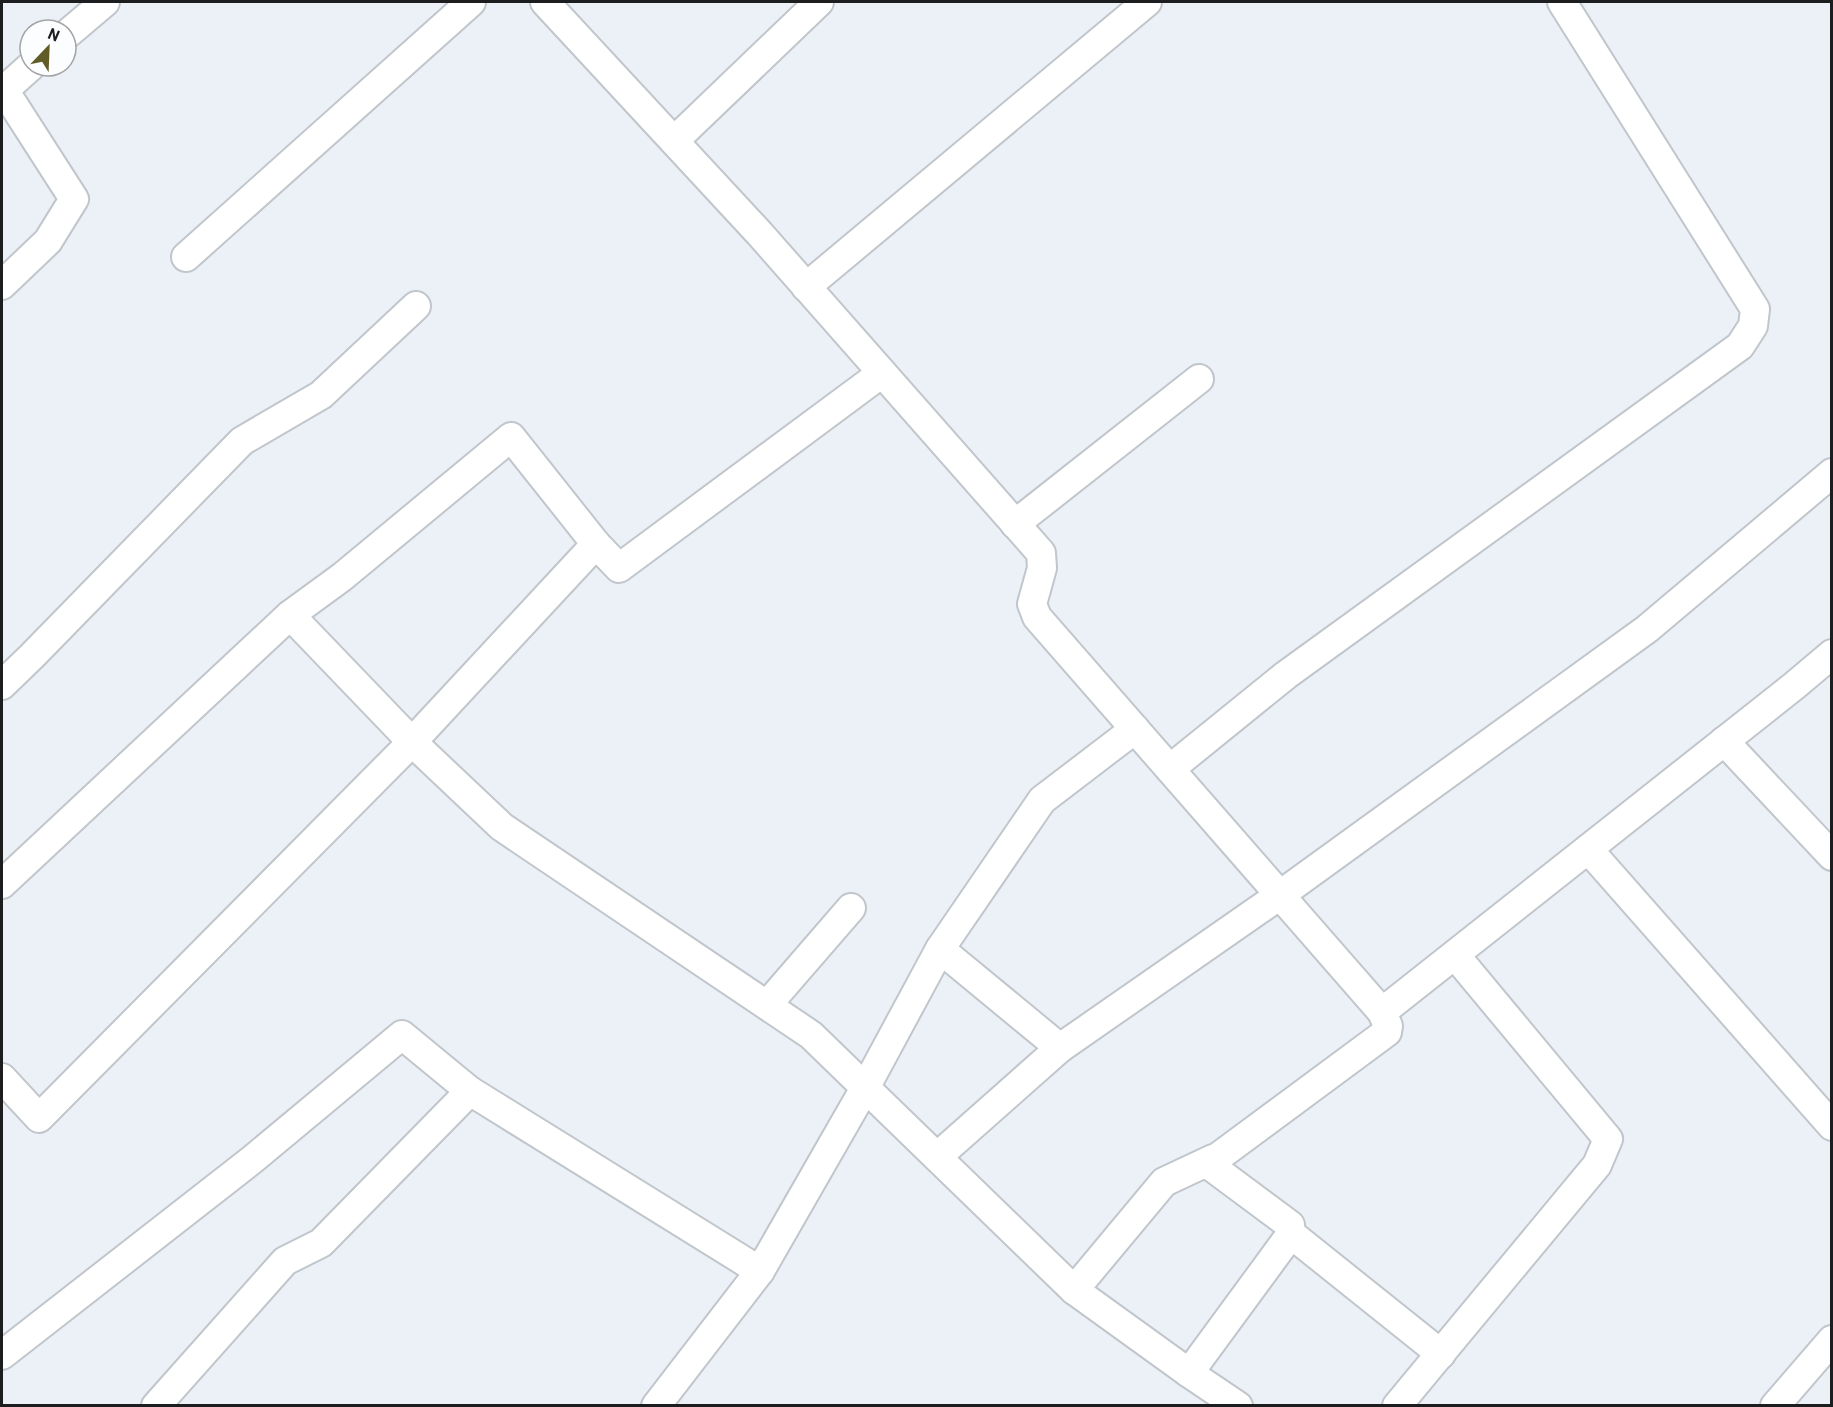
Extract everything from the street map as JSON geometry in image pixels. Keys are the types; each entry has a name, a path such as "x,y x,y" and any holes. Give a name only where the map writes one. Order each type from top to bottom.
{"street":[{"path":"78,25 105,2"},
{"path":"186,257 471,2"},
{"path":"545,2 806,287 1041,553 1042,568 1032,604 1037,617 1382,1012 1388,1026 1387,1032 1213,1159 1164,1182 1074,1290"},
{"path":"674,141 819,2"},
{"path":"806,287 1147,2"},
{"path":"1170,769 1286,675 1740,346 1753,326 1755,309 1562,2"},
{"path":"2,285 48,242 74,199 3,91 18,78"},
{"path":"2,685 242,441 321,395 416,306"},
{"path":"2,884 290,615 342,578 511,437 596,544 619,568 882,373"},
{"path":"1015,524 1199,379"},
{"path":"937,1157 1060,1048 1280,895 1647,629 1832,473"},
{"path":"2,1078 39,1118 412,742 596,544"},
{"path":"290,615 412,742 502,827 812,1035 1074,1290 1238,1406"},
{"path":"1382,1012 1832,654"},
{"path":"656,1406 760,1271 865,1088 940,949 1042,800 1135,729"},
{"path":"1724,741 1832,856"},
{"path":"1588,849 1832,1126"},
{"path":"767,1005 852,908"},
{"path":"940,949 1060,1048"},
{"path":"1397,1406 1597,1165 1608,1139 1455,955"},
{"path":"2,1355 253,1159 402,1035 470,1091 760,1271"},
{"path":"156,1406 285,1261 321,1243 470,1091"},
{"path":"1189,1373 1291,1233 1290,1225 1212,1167 1210,1163 1213,1159"},
{"path":"1291,1233 1440,1354"},
{"path":"1775,1406 1832,1340"}]}
